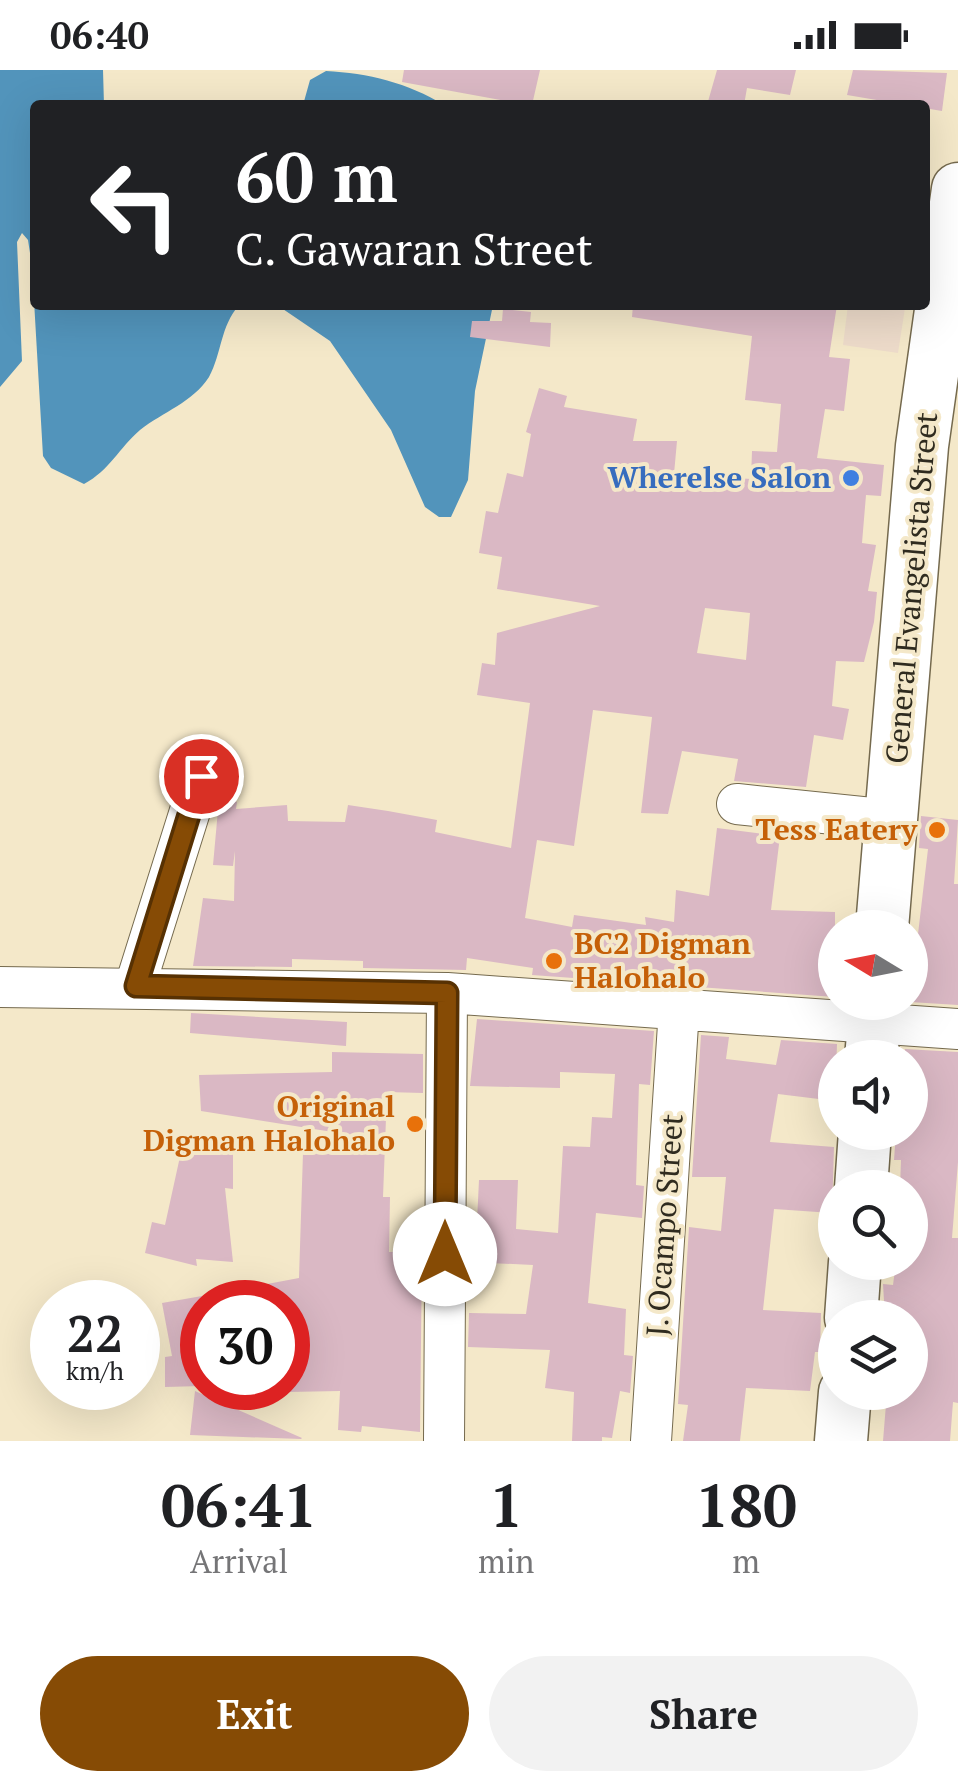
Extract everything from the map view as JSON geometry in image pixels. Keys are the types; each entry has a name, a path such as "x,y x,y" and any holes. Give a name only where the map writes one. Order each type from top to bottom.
{"main road":[{"name":"General Evangelista Street","path":"884,910 891,820 940,448 958,189"},
{"path":"842,1441 844,1410"}],"street":[{"path":"136,986 201,776"},
{"path":"737,804 891,820"},
{"path":"0,987 447,993 679,1009 873,1028 958,1028"},
{"path":"444,1441 447,993"},
{"name":"J. Ocampo Street","path":"651,1441 679,1009"}],"shaded area":[{"path":"847,310 905,310 898,353 843,345"}],"water":[{"path":"0,70 103,70 104,100 30,100 30,253 22,233 17,242 22,361 0,387"},
{"path":"326,71 357,74 387,80 434,100 304,100 310,80"},
{"path":"35,310 236,310 202,386 140,430 101,472 84,484 51,468 43,456"},
{"path":"284,310 492,310 475,391 468,480 451,517 439,517 425,507 391,430 330,341"}],"building":[{"path":"404,70 540,70 533,100 501,100 402,82"},
{"path":"717,70 796,70 790,95 747,88 745,100 708,100"},
{"path":"853,70 947,73 942,111 930,109 930,100 877,100 847,95"},
{"path":"503,310 531,312 530,322 551,323 550,347 470,337 472,321 502,321"},
{"path":"633,310 836,310 829,357 850,359 844,411 825,409 817,458 884,465 881,496 866,495 862,543 876,545 868,591 877,592 874,622 864,662 836,661 832,706 849,709 843,740 814,735 806,787 734,781 738,759 682,751 668,814 641,813 652,717 593,710 574,846 537,840 525,918 572,927 574,915 646,925 645,917 674,922 676,890 709,896 717,828 780,836 771,910 818,911 818,996 532,975 533,968 467,958 466,970 363,968 363,961 292,959 292,967 193,966 203,898 234,901 235,851 233,866 213,865 219,799 237,802 236,809 287,805 288,821 345,822 348,805 388,811 437,820 435,832 511,848 530,703 477,695 482,663 495,665 497,633 600,606 497,589 502,557 479,553 486,511 498,513 507,473 523,477 531,434 526,432 539,388 567,396 564,407 637,419 633,441 677,441 674,474 751,479 752,451 777,452 781,404 745,400 752,336 632,317","holes":["705,608 750,613 746,660 697,653"]},
{"path":"921,816 958,820 954,884 958,884 958,1005 928,1003 928,910 921,910 928,849 919,848"},
{"path":"191,1013 347,1022 346,1046 190,1033"},
{"path":"477,1019 654,1031 650,1085 639,1084 636,1185 644,1186 642,1218 596,1213 588,1303 626,1309 624,1355 633,1356 630,1393 620,1391 612,1438 572,1441 574,1392 545,1388 550,1350 468,1347 469,1313 526,1314 533,1265 469,1262 469,1220 477,1221 479,1180 518,1180 516,1229 558,1233 563,1146 590,1147 592,1117 612,1118 615,1074 560,1072 560,1088 470,1086"},
{"path":"701,1035 729,1037 726,1059 776,1065 781,1040 818,1043 818,1099 778,1094 770,1142 834,1150 833,1170 818,1170 818,1212 774,1209 763,1310 818,1313 818,1352 810,1391 746,1388 740,1441 683,1441 688,1405 678,1404 689,1227 721,1231 726,1177 692,1177"},
{"path":"928,1050 958,1052 958,1162 952,1238 958,1238 958,1403 953,1402 950,1441 883,1441 886,1410 928,1410 928,1300 884,1300 883,1284 893,1285 894,1280 928,1280 928,1170 901,1170 901,1160 894,1160 895,1150 928,1150"},
{"path":"332,1052 423,1054 423,1093 387,1092 383,1197 390,1197 389,1252 422,1251 420,1432 362,1426 361,1432 338,1430 340,1391 310,1392 310,1280 289,1280 299,1278 303,1153 337,1154 339,1133 201,1111 199,1075 332,1072"},
{"path":"181,1152 233,1152 233,1189 225,1188 233,1262 196,1259 197,1266 145,1253 152,1222 165,1225"},
{"path":"180,1300 180,1387 165,1387 165,1357 172,1356 162,1303"},
{"path":"193,1410 238,1410 302,1438 301,1439 190,1435"}],"place":[{"name":"Wherelse Salon","path":"851,478"},
{"name":"Tess Eatery","path":"937,830"},
{"name":"BC2 Digman Halohalo","path":"554,961"},
{"name":"Original Digman Halohalo","path":"415,1124"}],"route":[{"path":"201,776 136,986 447,993 445,1254"}]}
